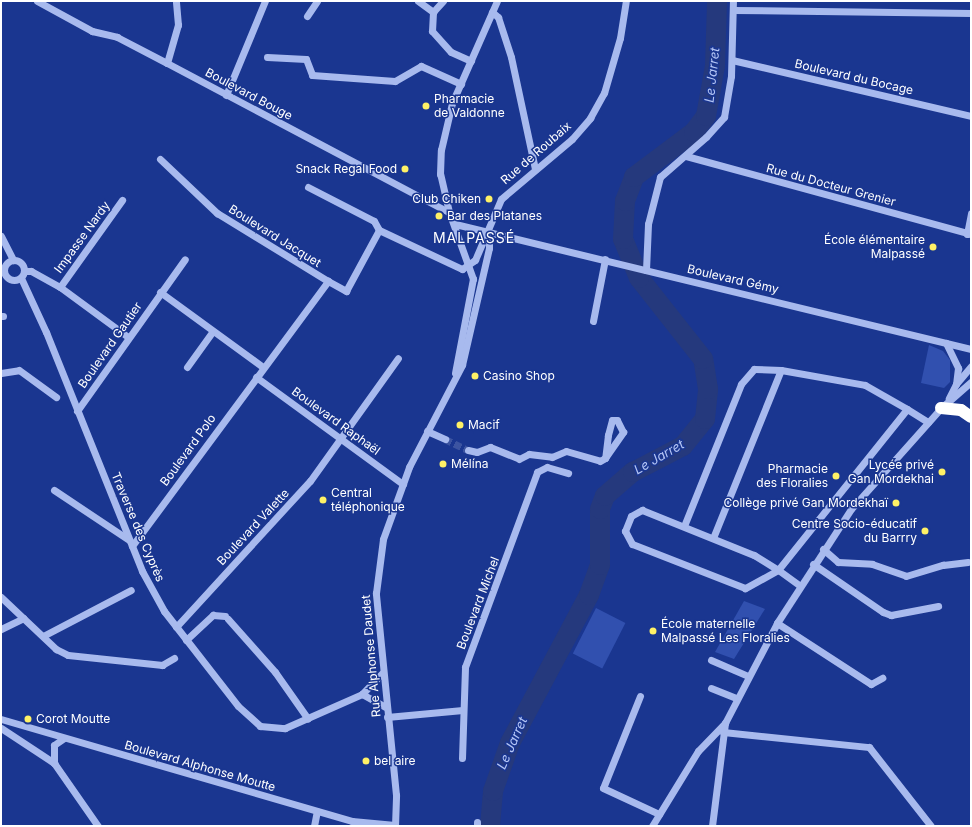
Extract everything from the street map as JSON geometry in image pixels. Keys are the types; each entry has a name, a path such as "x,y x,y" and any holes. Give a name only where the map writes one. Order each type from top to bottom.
{"highway":[{"path":"943,406 961,410 971,417"}],"street":[{"name":"Boulevard Bouge","path":"38,1 92,31 117,37 449,212"},
{"path":"167,63 178,25 176,1"},
{"path":"226,94 265,1"},
{"path":"307,16 316,1"},
{"path":"418,1 434,12"},
{"path":"443,1 434,12 432,30 451,52 471,61"},
{"name":"Rue Alphonse Daudet","path":"454,378 473,279 470,265 449,212 440,174 441,150 461,84 497,1"},
{"name":"Rue de Roubaix","path":"489,231 501,199 572,139 590,118 604,93 620,38 626,1"},
{"path":"646,270 648,224 660,176 669,166 686,156 724,117 732,60 733,1"},
{"path":"733,10 971,12"},
{"path":"492,12 498,17 511,57 535,169"},
{"path":"267,57 306,59 312,75 396,81 421,66 461,84"},
{"name":"Boulevard du Bocage","path":"732,60 971,116"},
{"name":"Rue du Docteur Grenier","path":"686,156 969,234"},
{"name":"Boulevard Jacquet","path":"160,159 217,213 346,291 379,230"},
{"path":"308,187 374,220 379,230 462,269 470,265 489,231"},
{"name":"Impasse Nardy","path":"60,287 122,200"},
{"path":"969,234 971,213"},
{"name":"Boulevard Gémy","path":"455,224 605,259 971,349"},
{"name":"Rue Alphonse Daudet","path":"395,825 396,795 385,707 376,594 383,539 427,430 462,365 477,306 489,248 489,231"},
{"path":"1,236 13,260 22,265 24,271 20,278 13,281 3,278 5,266 13,260"},
{"name":"Boulevard Gautier","path":"77,411 128,337 185,259"},
{"path":"593,321 605,259"},
{"path":"24,271 31,271 60,287 128,337"},
{"name":"Traverse des Cyprès","path":"20,278 77,411 142,571 176,627 254,722 266,728 280,728 308,720 362,694 382,673"},
{"name":"Boulevard Polo","path":"130,543 263,367 306,316 328,281"},
{"path":"160,292 263,367"},
{"path":"187,367 213,331"},
{"path":"946,343 958,368 956,384"},
{"name":"Boulevard Valette","path":"176,627 310,481 398,358"},
{"path":"943,406 956,384 971,366"},
{"path":"684,526 747,375 754,369 782,370 866,385 928,422"},
{"path":"1,373 19,370 56,397"},
{"path":"713,538 782,370"},
{"name":"Boulevard Raphaël","path":"256,377 404,484"},
{"path":"712,826 725,723 736,698 799,585 822,549 851,509 943,406 971,382"},
{"path":"799,585 778,570 754,555 642,510 631,516 625,531 632,544 734,585 752,586 778,570 907,409"},
{"path":"468,450 477,452 490,447 518,459 529,454 552,457 566,452 600,461 605,458 623,432 617,420 612,420 608,435 605,458"},
{"path":"427,430 445,439"},
{"name":"Boulevard Michel","path":"462,758 465,666 526,506 537,472 542,467 568,473"},
{"path":"54,490 130,543"},
{"path":"822,549 838,562 872,564 906,576 968,562"},
{"path":"813,564 883,612 891,615 938,606"},
{"path":"43,636 132,590"},
{"path":"2,601 68,655 162,664 174,658"},
{"path":"186,640 213,615 226,617 275,672 308,720"},
{"path":"1,629 24,618"},
{"path":"777,623 871,684 882,678"},
{"path":"711,660 748,676"},
{"path":"711,688 736,698"},
{"path":"362,694 385,707"},
{"path":"640,696 603,788 659,814"},
{"path":"387,718 464,710"},
{"name":"Boulevard Alphonse Moutte","path":"1,719 352,821 395,825"},
{"path":"652,826 698,751 725,723"},
{"path":"1,728 54,763 98,826"},
{"path":"723,732 869,747 931,826"},
{"path":"54,763 54,745 64,738"},
{"path":"314,826 317,811"}],"shaded area":[{"path":"929,345 943,351 950,360 950,382 944,388 921,383"},
{"path":"744,601 765,609 734,659 715,652"},
{"path":"596,608 625,623 602,668 573,653"}],"waterway":[{"name":"Le Jarret","path":"490,826 493,791 510,743 589,595 600,565 600,509 605,496 633,472 683,446 705,419 708,389 703,359 639,278 623,239 625,201 634,177 694,132 706,116 715,66 717,1"}],"tunnel":[{"path":"445,439 468,450"}],"place":[{"name":"Pharmacie de Valdonne","path":"426,106"},
{"name":"Snack Regal Food","path":"405,169"},
{"name":"Club Chiken","path":"489,199"},
{"name":"Bar des Platanes","path":"439,216"},
{"name":"École élémentaire Malpassé","path":"933,247"},
{"name":"Casino Shop","path":"475,376"},
{"name":"Macif","path":"460,425"},
{"name":"Mélína","path":"443,464"},
{"name":"Lycée privé Gan Mordekhai","path":"942,472"},
{"name":"Pharmacie des Floralies","path":"836,476"},
{"name":"Central téléphonique","path":"323,500"},
{"name":"Collège privé Gan Mordekhaï","path":"896,503"},
{"name":"Centre Socio-éducatif du Barrry","path":"925,531"},
{"name":"École maternelle Malpassé Les Floralies","path":"653,631"},
{"name":"Corot Moutte","path":"28,719"},
{"name":"bel aire","path":"366,761"}],"district":[{"name":"MALPASSÉ","path":"474,238"}]}
